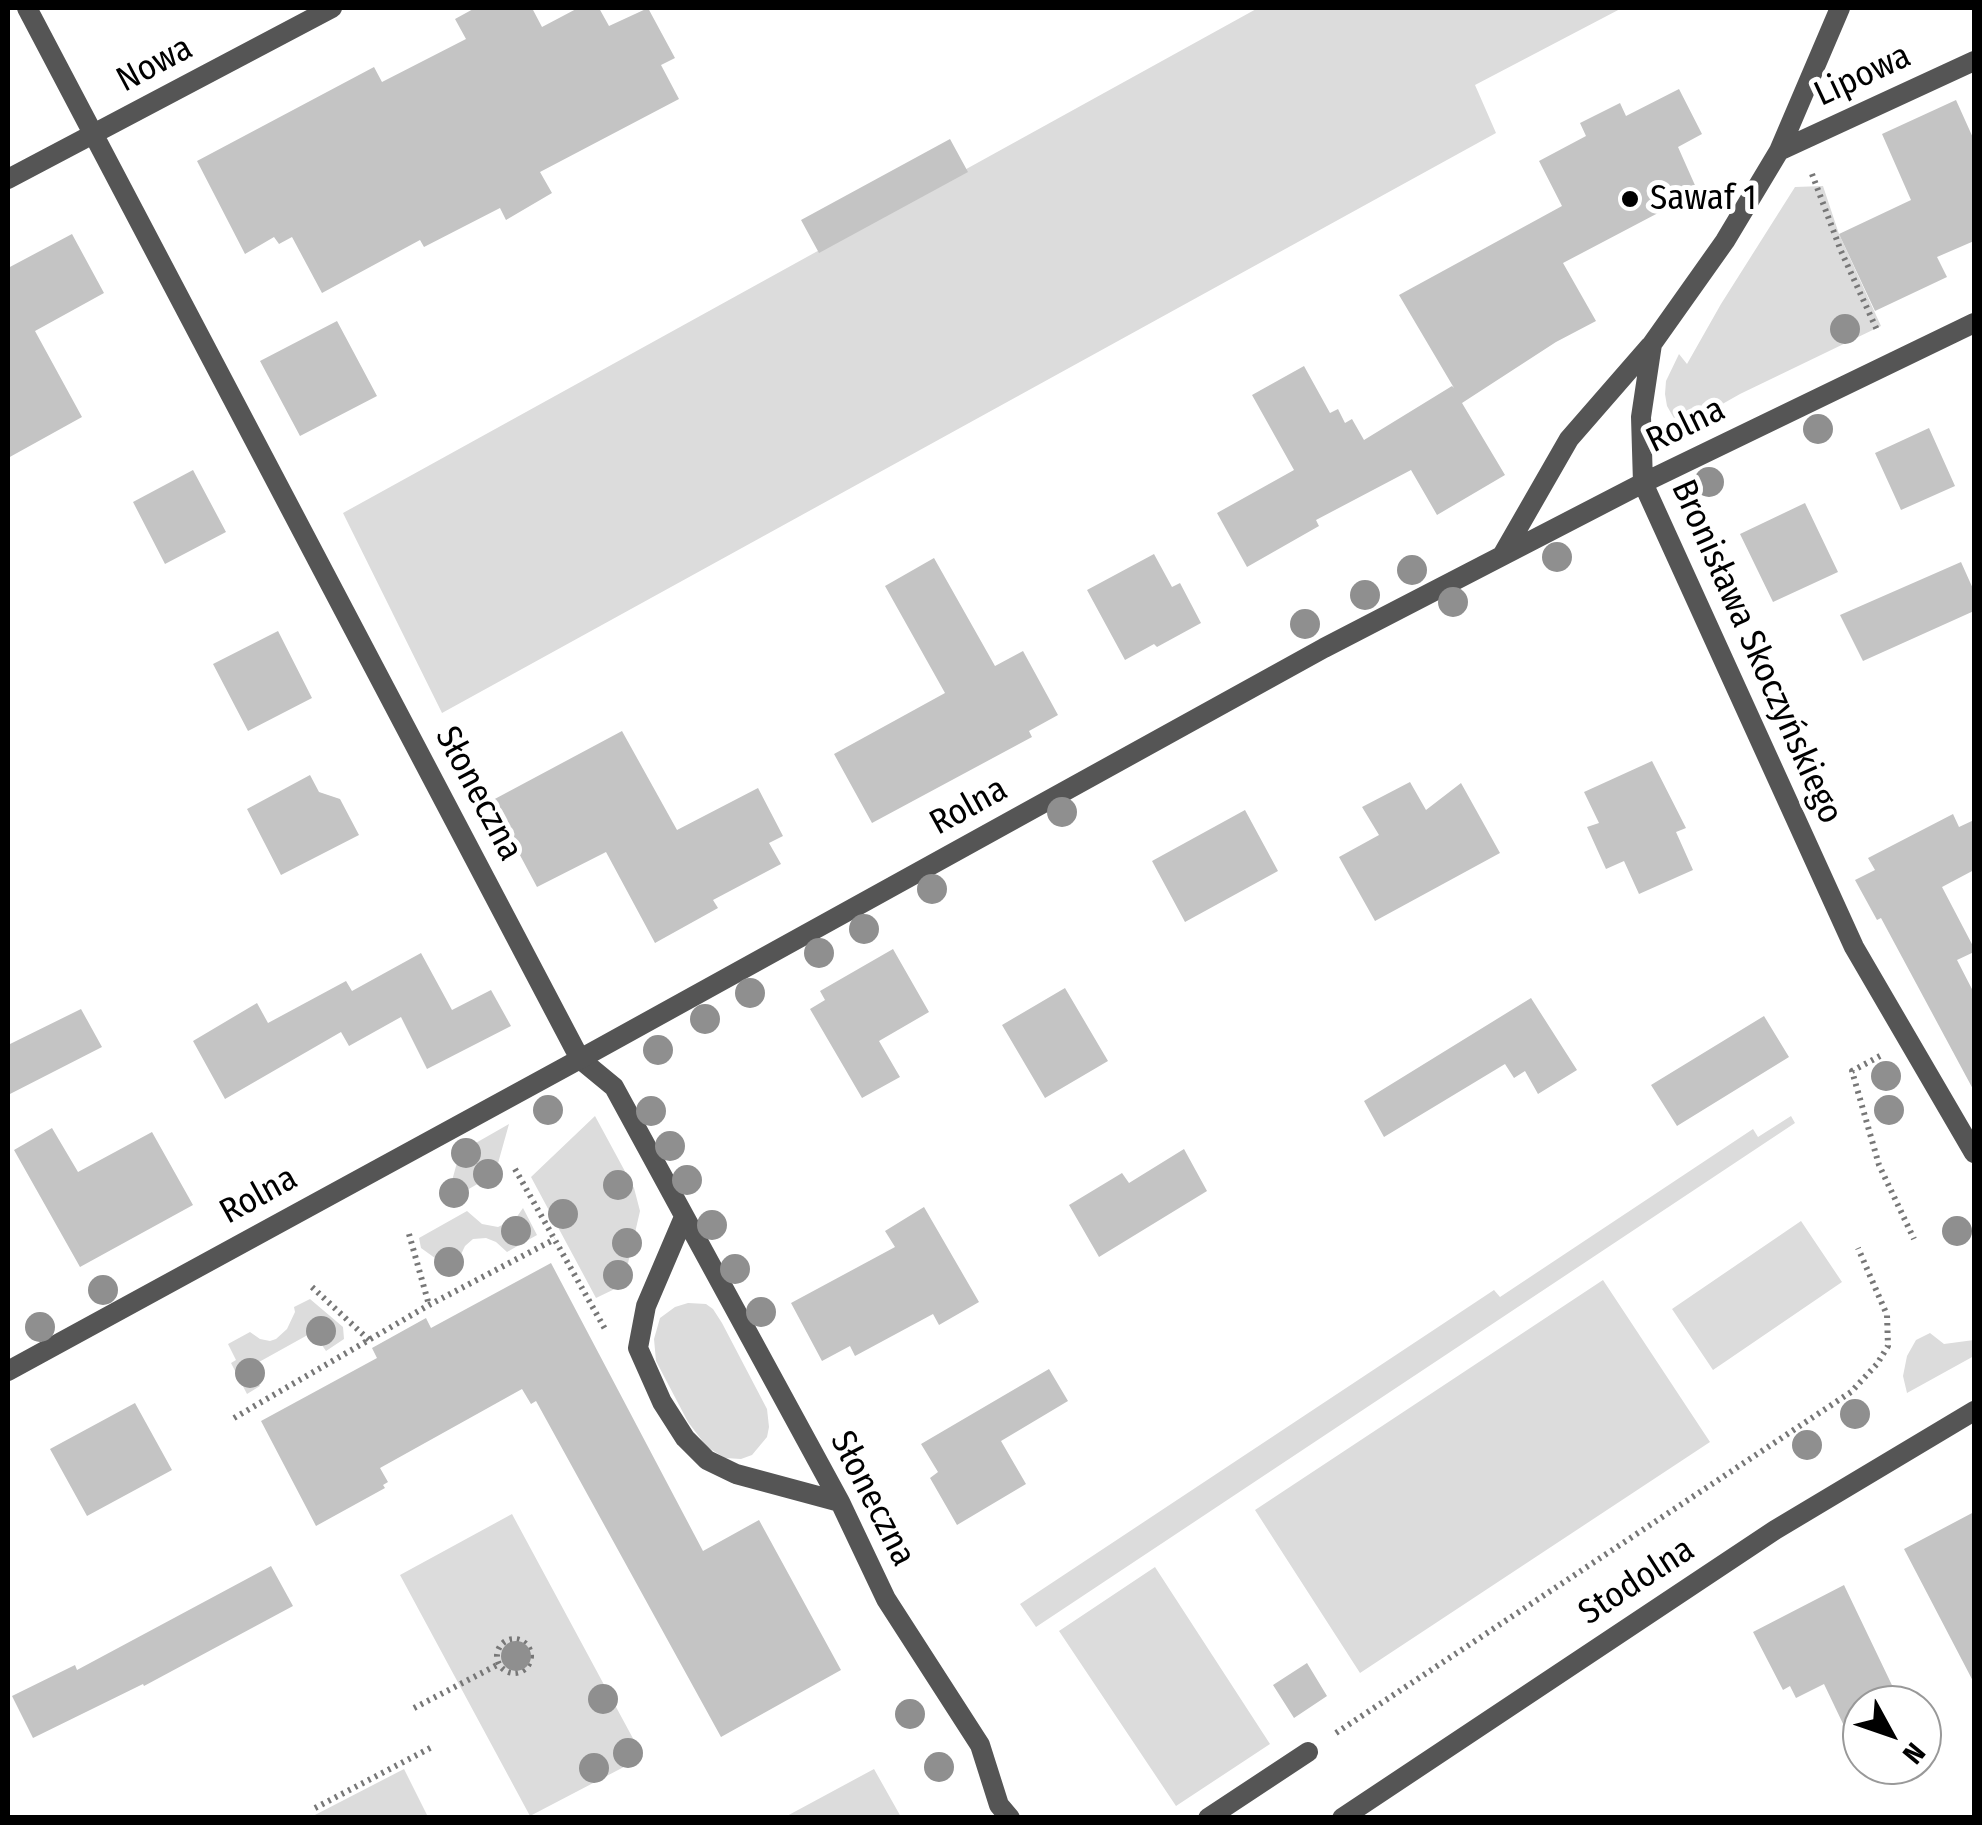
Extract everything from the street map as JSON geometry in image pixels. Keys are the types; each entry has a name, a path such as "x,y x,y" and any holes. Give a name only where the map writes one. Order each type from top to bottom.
{"street":[{"name":"Słoneczna","path":"27,8 580,1059 614,1088 840,1502 886,1599 980,1745 999,1804 1010,1818"},
{"name":"Nowa","path":"8,179 332,8"},
{"name":"Bronisława Skoczyńskiego","path":"1840,8 1779,151 1725,241 1652,344 1640,417 1643,483 1854,946 1974,1153"},
{"name":"Lipowa","path":"1779,151 1974,61"},
{"name":"Rolna","path":"8,1371 1324,648 1643,483 1974,324"},
{"path":"1502,556 1569,440 1652,344"},
{"path":"684,1217 646,1306 638,1348 662,1402 685,1438 706,1460 736,1474 840,1502"},
{"name":"Stodolna","path":"1342,1818 1775,1530 1974,1411"},
{"path":"1208,1818 1308,1752"}],"path":[{"path":"1812,174 1874,325"},
{"path":"1886,1053 1852,1071 1878,1165 1914,1239"},
{"path":"515,1169 608,1336"},
{"path":"409,1234 429,1305"},
{"path":"234,1418 429,1305 555,1238"},
{"path":"1308,1752 1851,1392 1888,1346 1887,1315 1858,1248"},
{"path":"312,1287 368,1340"},
{"path":"518,1640 530,1649 530,1664 518,1674 499,1664 497,1656 504,1643 518,1640"},
{"path":"414,1708 499,1664"},
{"path":"315,1808 434,1746"}],"shaded area":[{"path":"1258,8 1622,8 1475,85 1496,133 442,713 343,513"},
{"path":"1823,186 1839,234 1881,326 1740,394 1710,411 1716,426 1691,431 1675,420 1665,394 1666,381 1679,354 1687,364 1795,187"},
{"path":"595,1116 634,1188 640,1211 623,1285 596,1298 531,1177"},
{"path":"1791,1116 1795,1123 1036,1627 1020,1604 1494,1290 1500,1297 1753,1129 1758,1137"},
{"path":"509,1124 495,1174 446,1202 460,1152"},
{"path":"523,1208 537,1235 507,1252 486,1238 473,1239 465,1246 453,1271 421,1248 419,1238 467,1211 482,1224 498,1227 516,1218"},
{"path":"1801,1221 1842,1282 1713,1370 1672,1309"},
{"path":"1603,1280 1710,1442 1360,1673 1255,1510"},
{"path":"310,1299 343,1327 344,1339 326,1351 313,1332 250,1367 260,1386 247,1394 231,1363 236,1360 228,1344 250,1332 260,1339 276,1339 287,1329 294,1307"},
{"path":"688,1303 706,1304 713,1309 767,1409 767,1437 752,1455 725,1458 707,1447 688,1422 656,1361 654,1339 660,1318"},
{"path":"1930,1333 1944,1344 1974,1340 1974,1356 1907,1393 1903,1376 1907,1356 1916,1340"},
{"path":"512,1514 643,1757 530,1816 400,1575"},
{"path":"1155,1567 1270,1744 1176,1806 1059,1631"},
{"path":"404,1769 428,1817 311,1817"},
{"path":"874,1769 901,1817 785,1817"}],"building":[{"path":"475,8 532,8 542,27 578,8 599,8 609,26 648,8 675,58 661,65 679,99 540,172 552,193 506,220 500,208 424,247 420,240 322,293 292,237 279,244 274,237 245,254 197,161 374,67 382,82 466,39 455,19"},
{"path":"1679,89 1702,134 1678,147 1698,192 1563,263 1596,321 1462,403 1505,475 1437,515 1411,470 1316,520 1319,526 1247,567 1217,513 1294,470 1252,395 1304,366 1330,413 1338,409 1345,423 1352,419 1364,440 1454,388 1399,295 1562,206 1539,161 1586,136 1580,123 1620,103 1626,116"},
{"path":"1956,100 1974,140 1974,241 1937,257 1947,277 1875,311 1839,234 1911,200 1882,134"},
{"path":"950,139 968,172 819,253 801,220"},
{"path":"72,234 104,293 35,331 82,417 8,458 8,268"},
{"path":"337,321 377,396 300,436 260,361"},
{"path":"1929,428 1955,486 1901,510 1875,453"},
{"path":"193,470 226,532 165,564 133,502"},
{"path":"1805,503 1838,572 1773,602 1740,534"},
{"path":"1154,554 1172,587 1180,583 1201,623 1125,660 1087,590"},
{"path":"934,558 995,666 1023,651 1058,715 1029,731 1032,737 872,823 834,754 945,693 885,586"},
{"path":"1961,562 1974,591 1974,611 1863,661 1840,615"},
{"path":"278,631 312,698 248,731 213,664"},
{"path":"622,731 677,830 758,788 783,836 769,843 781,864 713,900 718,908 655,943 606,852 537,887 491,801"},
{"path":"1652,761 1686,828 1676,832 1693,870 1639,894 1624,861 1606,869 1587,827 1599,823 1584,792"},
{"path":"310,775 319,792 340,799 359,835 281,875 247,809"},
{"path":"1410,782 1426,810 1461,783 1500,853 1375,921 1339,857 1379,835 1362,807"},
{"path":"1245,810 1278,871 1185,922 1152,861"},
{"path":"1953,814 1959,827 1974,820 1974,870 1942,887 1974,948 1974,952 1957,960 1974,993 1974,1091 1881,918 1877,920 1855,880 1875,870 1868,858"},
{"path":"893,949 929,1012 879,1041 900,1077 862,1098 810,1009 825,1000 820,991"},
{"path":"421,953 452,1010 491,990 511,1026 427,1069 401,1017 349,1046 341,1032 225,1099 193,1041 257,1003 268,1023 346,981 352,991"},
{"path":"1065,988 1108,1061 1045,1098 1002,1025"},
{"path":"1531,998 1577,1070 1538,1094 1525,1071 1514,1078 1505,1064 1384,1137 1364,1101"},
{"path":"81,1009 102,1047 8,1095 8,1045"},
{"path":"1764,1016 1789,1057 1677,1126 1651,1085"},
{"path":"52,1128 78,1172 152,1132 193,1205 80,1267 14,1150"},
{"path":"1184,1149 1207,1191 1099,1257 1069,1205 1122,1173 1129,1183"},
{"path":"924,1207 979,1302 939,1325 933,1314 855,1356 850,1346 822,1361 791,1303 895,1247 885,1231"},
{"path":"551,1263 703,1551 759,1520 841,1670 721,1737 536,1401 531,1404 522,1389 380,1468 388,1482 383,1485 385,1488 316,1526 261,1421 377,1358 372,1348 426,1318 431,1328"},
{"path":"1049,1369 1068,1401 1001,1441 1026,1484 957,1525 930,1478 938,1472 921,1444"},
{"path":"135,1403 172,1470 87,1516 50,1449"},
{"path":"1974,1512 1974,1683 1904,1549"},
{"path":"271,1566 293,1606 144,1686 33,1738 12,1696 75,1665 77,1670"},
{"path":"1844,1585 1892,1685 1842,1685 1842,1722 1824,1684 1796,1698 1790,1686 1783,1690 1753,1632"},
{"path":"1307,1663 1327,1696 1294,1718 1273,1685"}],"place":[{"name":"Sawaf 1","path":"1630,199"}]}
